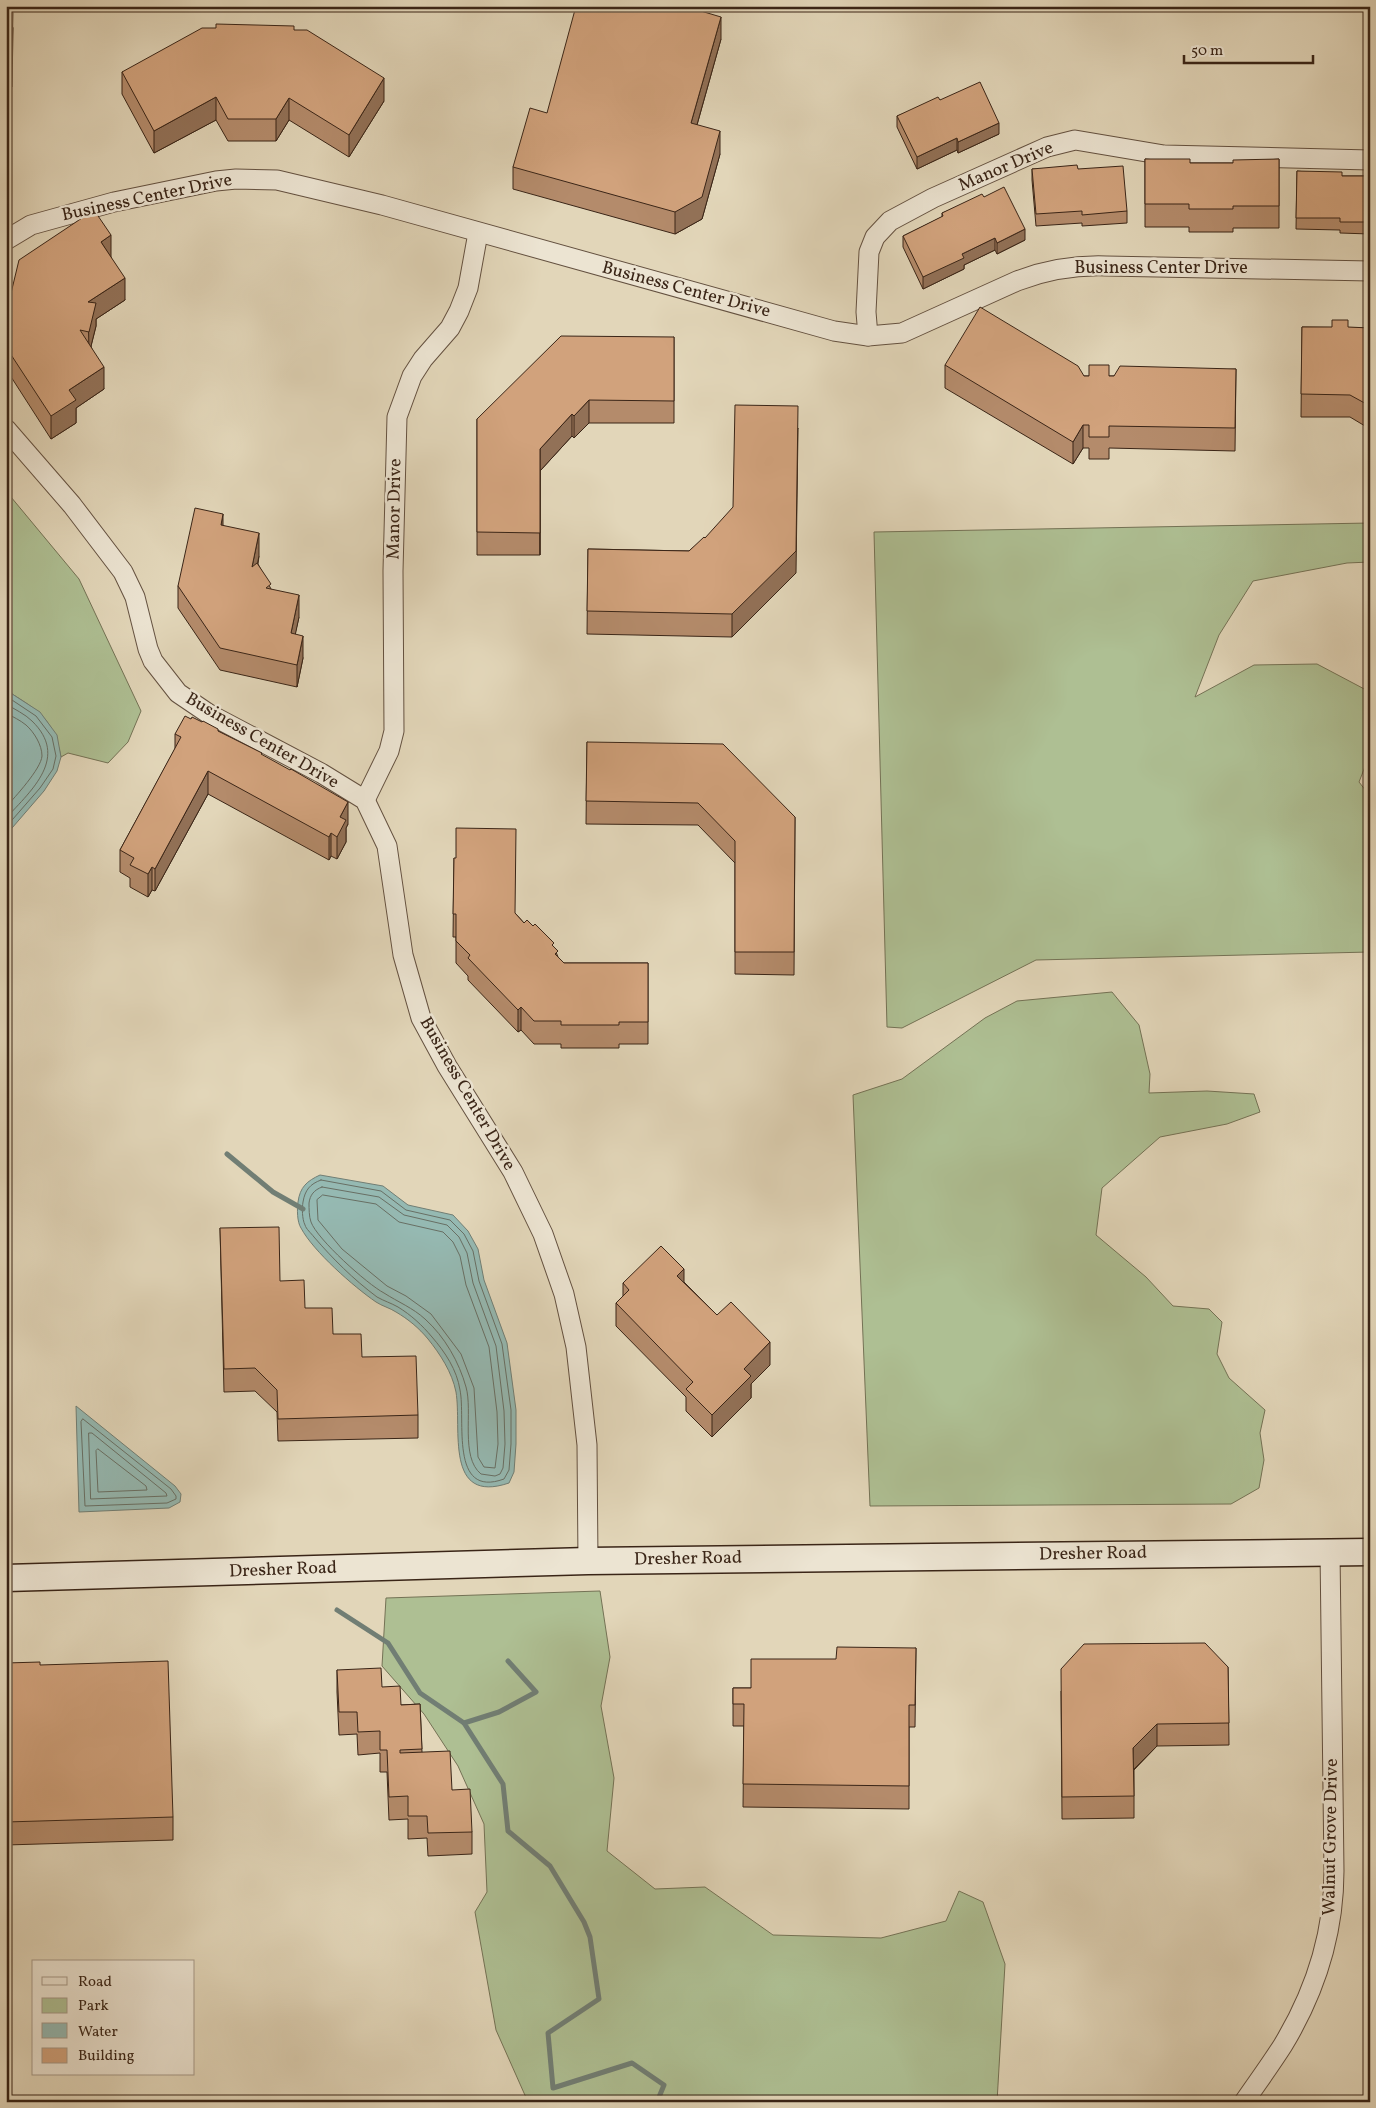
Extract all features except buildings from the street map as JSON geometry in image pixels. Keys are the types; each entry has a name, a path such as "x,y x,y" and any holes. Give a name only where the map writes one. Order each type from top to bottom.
{"main road":[{"name":"Dresher Road","path":"6,1578 588,1560 1370,1552"}],"street":[{"name":"Manor Drive","path":"868,336 866,303 869,252 875,237 890,222 933,198 1047,147 1075,140 1164,155 1370,160"},
{"name":"Business Center Drive","path":"6,240 26,228 43,221 169,190 236,179 277,180 382,205 834,331 868,336 902,333 1018,280 1035,274 1069,267 1370,271"},
{"name":"Manor Drive","path":"365,800 389,751 394,731 393,571 396,417 412,376 423,359 450,328 459,311 468,288 478,233"},
{"name":"Business Center Drive","path":"6,429 72,505 123,572 135,597 153,661 178,693 210,714 321,773 365,800 387,846 403,955 421,1018 447,1066 513,1172 542,1234 564,1294 576,1347 587,1445 588,1560"},
{"name":"Walnut Grove Drive","path":"1244,2102 1282,2046 1299,2015 1319,1967 1331,1917 1334,1871 1330,1551"}],"green space":[{"path":"6,491 79,579 141,711 128,742 108,763 68,753 61,757 58,743 49,724 35,710 6,690"},
{"path":"1370,523 1370,562 1347,563 1253,581 1219,635 1195,697 1254,665 1317,664 1370,692 1370,754 1359,782 1370,796 1370,952 1036,960 902,1028 887,1027 874,532"},
{"path":"1112,992 1139,1025 1150,1074 1149,1093 1207,1091 1254,1094 1260,1112 1227,1124 1160,1137 1102,1188 1096,1235 1146,1277 1173,1306 1209,1309 1222,1322 1217,1354 1229,1378 1265,1410 1260,1433 1264,1460 1259,1488 1231,1504 870,1506 853,1095 902,1079 985,1018 1017,1001"},
{"path":"600,1591 610,1657 601,1706 614,1778 607,1851 655,1889 705,1887 773,1935 881,1938 946,1921 959,1891 983,1902 1005,1964 997,2102 528,2102 496,2030 475,1912 487,1892 484,1824 458,1766 424,1714 382,1666 386,1598"}],"water":[{"path":"6,690 40,712 57,735 61,757 57,771 44,791 6,835"},
{"path":"320,1175 383,1186 408,1205 453,1215 468,1231 478,1249 484,1280 507,1343 516,1410 514,1472 509,1483 488,1487 474,1483 465,1473 460,1459 456,1392 452,1377 428,1339 409,1321 376,1302 346,1278 324,1258 301,1228 297,1212 300,1192 308,1182"},
{"path":"76,1406 175,1486 181,1494 180,1502 169,1508 79,1512"}],"waterway":[{"path":"227,1154 273,1192 303,1209"},
{"path":"337,1610 388,1643 420,1693 464,1723"},
{"path":"508,1661 536,1692 499,1712 464,1723 503,1784 508,1831 550,1866 584,1922 590,1937 599,1999 548,2033 553,2088 632,2063 664,2085 657,2102"}]}
